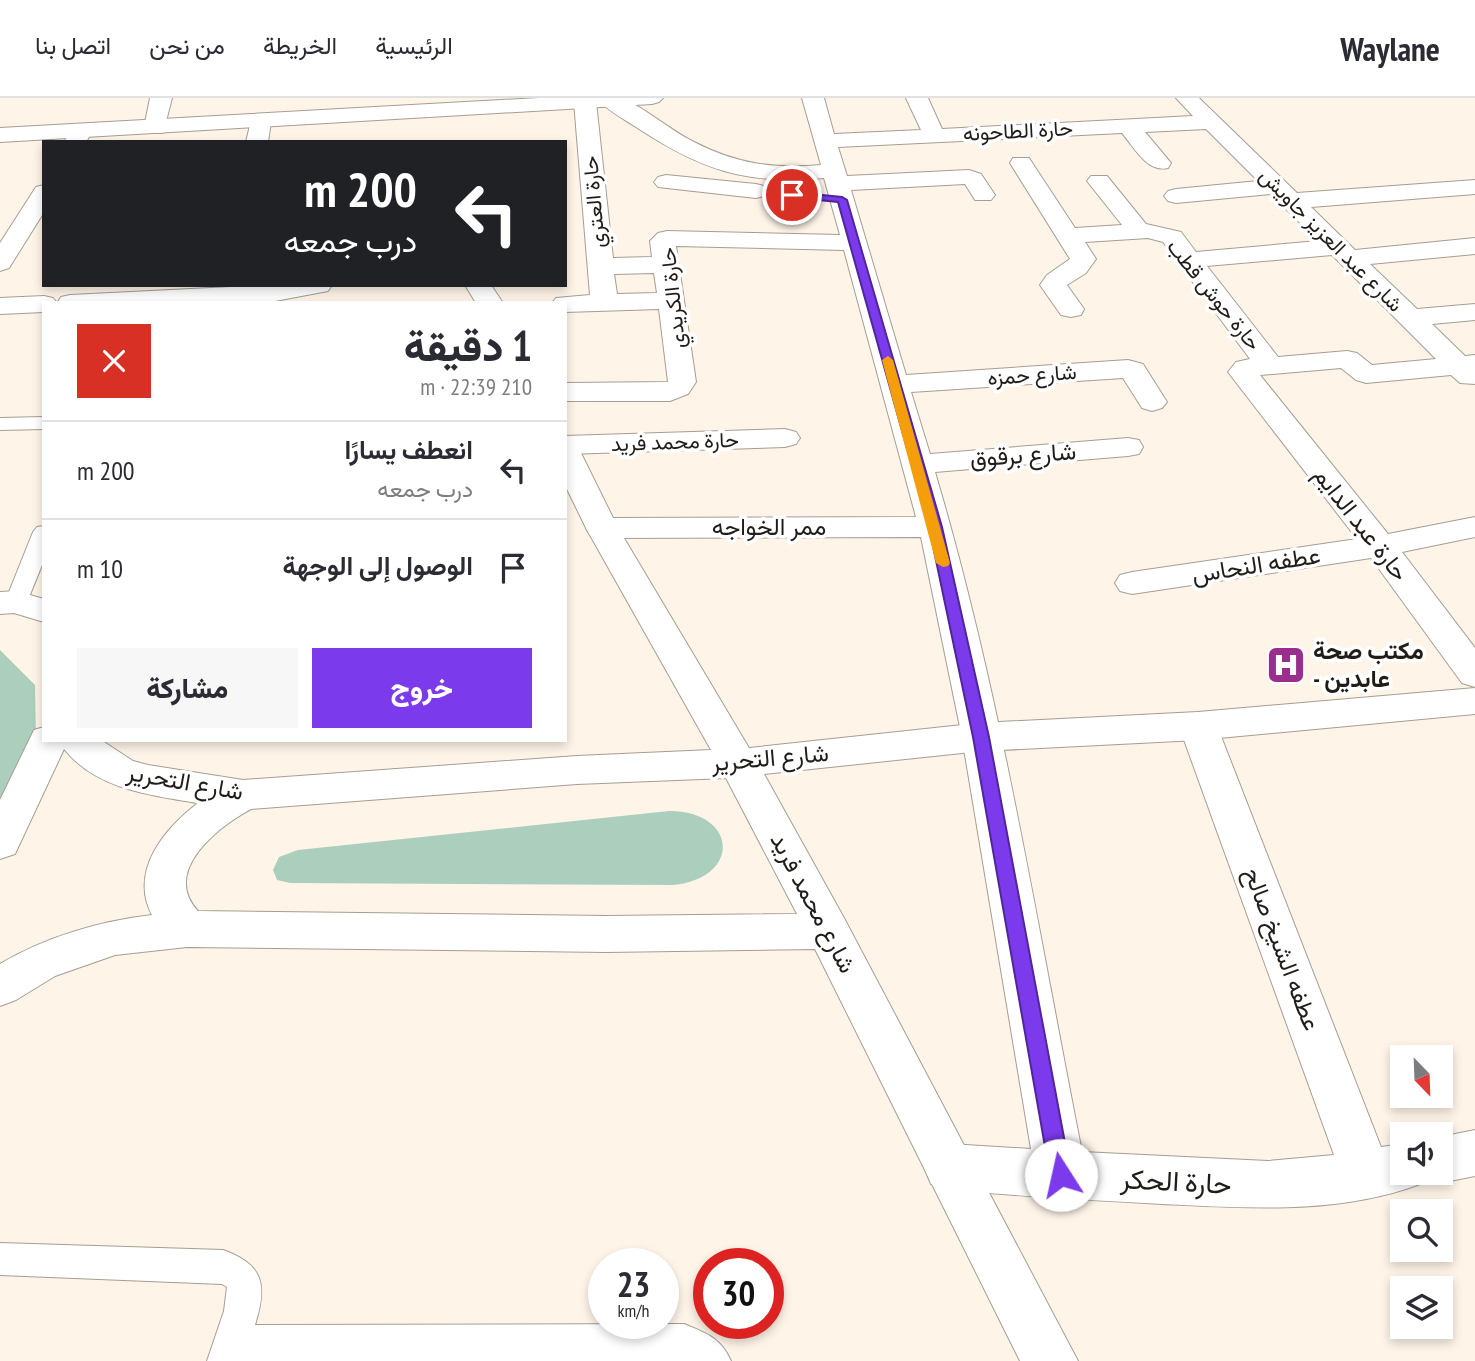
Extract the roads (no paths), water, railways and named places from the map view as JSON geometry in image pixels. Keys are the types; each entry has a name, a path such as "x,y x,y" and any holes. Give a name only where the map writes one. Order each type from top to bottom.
{"street":[{"path":"155,128 161,98"},
{"path":"0,135 78,137 155,128 259,132 388,115 652,98"},
{"path":"813,98 825,182 854,243 935,527 981,737 1061,1175"},
{"path":"916,98 934,136"},
{"name":"شارع عبد العزيز جاويش","path":"1187,98 1410,318 1470,371"},
{"path":"601,100 704,158 724,165 825,182"},
{"name":"حارة العتري","path":"601,100 600,266 604,302"},
{"name":"حارة الطاحونه","path":"825,182 934,136 1211,122"},
{"path":"1128,126 1160,163"},
{"path":"1021,163 1083,260 1081,266 1055,280 1053,285 1071,309"},
{"path":"666,182 825,182 969,177 983,195"},
{"path":"1099,181 1139,232"},
{"path":"1177,197 1475,187"},
{"path":"0,263 42,195"},
{"name":"حارة حوش قطب","path":"1068,236 1139,232 1160,233 1172,237 1257,371"},
{"name":"حارة الكريدي","path":"567,392 670,392 682,382 663,242 667,238 854,243"},
{"path":"1189,260 1475,246"},
{"path":"600,266 666,265"},
{"path":"98,301 169,296 275,298 312,287"},
{"path":"567,304 671,300"},
{"path":"0,306 42,304"},
{"path":"1410,318 1475,312"},
{"path":"1257,371 1347,359 1362,373 1372,374 1470,371"},
{"name":"شارع حمزه","path":"894,384 1128,369 1133,370 1152,402"},
{"name":"حارة عبد الدايم","path":"1257,371 1380,546 1475,674"},
{"name":"حارة محمد فريد","path":"567,445 785,438"},
{"name":"شارع برقوق","path":"917,464 1128,447"},
{"name":"شارع محمد فريد","path":"567,456 602,528 738,763 828,931 1050,1361"},
{"name":"ممر الخواجه","path":"602,528 935,527"},
{"name":"عطفه النحاس","path":"1132,583 1380,546 1475,527"},
{"name":"شارع التحرير","path":"80,742 93,756 119,771 148,780 243,795 577,770 738,763 981,737 1198,726 1475,701"},
{"name":"عطفه الشيخ صالح","path":"1198,726 1384,1170"},
{"path":"0,843 47,742"},
{"path":"187,929 170,908 166,883 172,857 188,832 213,811 243,795"},
{"path":"0,987 39,963 114,937 187,929 592,934 828,931"},
{"path":"1453,1157 1475,1153"},
{"name":"حارة الحكر","path":"949,1167 1268,1185 1324,1181 1384,1170"}],"lane":[{"path":"0,424 42,423"},
{"path":"20,605 42,538"},
{"path":"0,1259 223,1267 236,1271 244,1283 244,1297 228,1352 684,1342 701,1349 713,1361"}],"place":[{"name":"مكتب صحة - عابدين","path":"1286,665"}]}
